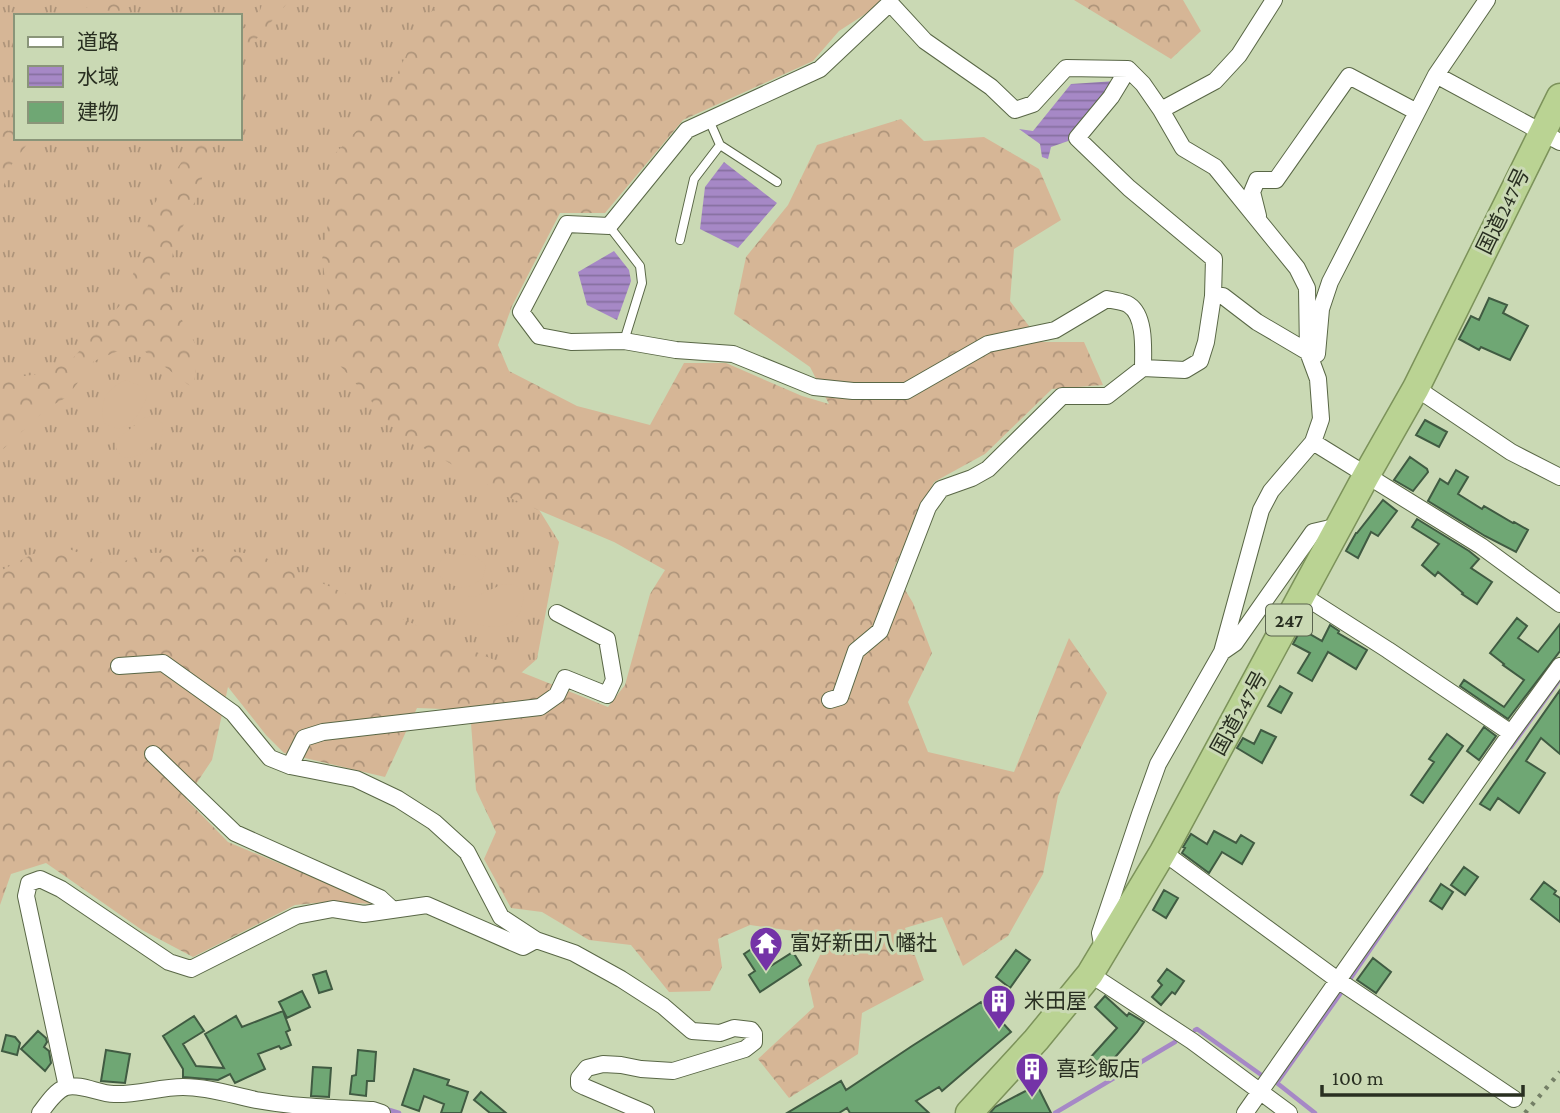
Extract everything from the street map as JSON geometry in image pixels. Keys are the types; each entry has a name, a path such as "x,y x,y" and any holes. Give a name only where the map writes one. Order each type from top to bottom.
{"highway":[{"name":"国道247号","path":"969,1113 1036,1041 1090,974 1163,852 1551,137 1560,97"}],"street":[{"path":"1161,110 1214,81 1239,55 1273,0"},
{"path":"1103,951 1100,933 1140,814 1158,764 1222,652 1261,510 1270,491 1313,442 1321,419 1317,352 1321,309 1330,282 1436,75 1486,0"},
{"path":"1143,368 1144,344 1140,320 1129,305 1107,299 1055,330 988,344 906,391 853,391 814,387 733,354 676,350 624,341 571,342 539,336 521,312 568,224 609,226 687,130 820,69 890,3 925,41 991,87 1015,110 1033,104 1066,68 1128,69 1143,83 1183,148 1215,167 1297,268 1307,288 1308,352 1318,379"},
{"path":"830,701 841,697 856,651 880,631 928,507 941,489 988,469 1062,396 1107,397 1143,368 1185,370 1200,361 1206,342 1213,296 1214,259 1129,188 1077,138 1111,97 1128,69"},
{"path":"1436,75 1551,137"},
{"path":"1259,222 1251,192 1257,180 1276,180 1349,76 1417,112"},
{"path":"1213,296 1223,296 1257,322 1308,352"},
{"path":"1416,388 1511,452 1560,477"},
{"path":"1313,442 1481,546 1560,604"},
{"path":"1222,652 1235,643 1313,532 1339,526"},
{"path":"1302,595 1511,733"},
{"path":"290,766 304,738 323,732 540,707 557,695 565,678 607,695 614,680 607,639 557,613"},
{"path":"119,666 163,663 233,713 270,758 290,766 356,779 398,799 434,822 467,852 501,917 536,940 574,953 621,979 663,1006 691,1031 720,1033 734,1028 751,1030 754,1042 745,1049 673,1071 603,1064 587,1068 579,1077 579,1084 646,1113"},
{"path":"1245,1113 1560,666"},
{"path":"153,754 235,833 380,898 393,910"},
{"path":"1163,852 1338,981 1514,1099"},
{"path":"66,1087 26,896 29,883 40,879 61,889 169,962 191,969 296,916 333,909 363,914 427,905 523,947 536,940"},
{"path":"1090,974 1192,1041 1289,1113"},
{"path":"40,1113 54,1095 66,1087 110,1094 184,1087 305,1107 382,1113"}],"lane":[{"path":"709,120 720,145 778,182"},
{"path":"680,240 694,179 720,145"},
{"path":"609,226 640,266 642,283 624,341"}],"green space":[{"path":"0,0 468,0 398,112 522,482 559,542 537,659 506,686 0,587"},
{"path":"88,0 125,0 122,14 86,14"},
{"path":"264,0 290,0 242,56 242,29 255,23"},
{"path":"445,0 887,0 839,31 813,61 683,120 605,213 560,213 512,306 498,345 509,371 577,406 650,425 684,363 726,363 802,396 829,404 810,367 734,314 746,257 788,205 817,145 901,119 924,141 984,137 1039,169 1061,220 1014,249 1010,301 1041,342 1084,342 1103,385 1052,389 985,454 934,482 893,570 913,603 932,653 908,702 928,752 1014,772 1069,638 1107,693 1058,796 1043,874 1008,936 963,966 942,917 905,928 924,980 862,1013 858,1054 789,1098 758,1059 814,1007 808,980 823,949 794,931 750,925 718,939 722,967 710,991 669,992 631,945 589,940 542,912 511,908 484,859 496,832 476,790 470,710 417,708 385,777 284,753 228,687 212,760 186,799 228,842 377,904 326,902 295,905 193,957 142,930 46,863 11,874 0,905 0,571 33,554 67,548 110,566 148,553 229,551 259,555 521,672 608,707 625,685 650,594 665,570 614,542 510,498 401,435 336,361 322,260 330,211 331,158 385,100 423,19"},
{"path":"1074,0 1183,0 1201,31 1171,59"},
{"path":"14,123 14,140 30,140 12,164 0,195 0,124 9,131"},
{"path":"196,140 210,140 199,193 174,245 167,293 197,347 194,389 135,344 94,361 67,397 46,409 0,452 0,387 9,378 47,373 73,358 122,303 140,256 153,206"},
{"path":"125,380 141,386 147,396 131,422 121,428 115,428 104,423 103,402 113,388"},
{"path":"154,416 163,424 159,440 141,454 127,458 121,456 117,449 117,439 144,418"},
{"path":"446,553 475,556 486,566 483,578 471,586 461,588 445,581 439,576 438,565"},
{"path":"503,584 515,585 524,593 523,604 514,620 492,627 476,623 463,614 460,607 468,597 477,596"}],"water":[{"path":"1116,81 1070,133 1071,140 1051,147 1048,159 1042,157 1040,144 1019,129 1033,131 1071,84"},
{"path":"724,162 777,203 738,248 700,229 705,187"},
{"path":"614,251 629,270 631,281 617,320 587,305 578,272"}],"building":[{"path":"1489,298 1507,305 1503,313 1528,326 1510,360 1481,347 1479,350 1459,339 1471,316 1479,320"},
{"path":"1425,420 1447,432 1439,447 1416,435"},
{"path":"1410,457 1428,472 1413,491 1394,480"},
{"path":"1456,470 1468,477 1458,494 1482,509 1484,506 1528,530 1516,552 1428,501 1440,479 1448,484"},
{"path":"1383,500 1397,511 1378,536 1371,532 1358,558 1346,551 1356,533"},
{"path":"1417,519 1479,559 1471,568 1492,582 1477,604 1438,572 1435,576 1422,565 1439,544 1412,527"},
{"path":"1517,618 1527,626 1518,638 1538,652 1560,624 1560,651 1508,719 1460,686 1464,680 1504,707 1524,680 1490,653"},
{"path":"1330,625 1339,631 1338,633 1367,650 1356,669 1328,652 1312,681 1298,673 1310,653 1293,644 1301,629 1322,641"},
{"path":"1280,686 1292,693 1281,713 1268,706"},
{"path":"1560,690 1560,754 1541,738 1526,761 1545,773 1519,813 1498,798 1490,810 1480,804"},
{"path":"1484,727 1496,736 1479,760 1467,751"},
{"path":"1261,730 1276,737 1262,763 1237,748 1243,738 1254,744"},
{"path":"1447,734 1463,746 1423,803 1411,795 1434,762 1429,759"},
{"path":"1214,831 1236,843 1241,835 1254,843 1242,864 1222,852 1209,873 1182,853 1191,834 1207,844"},
{"path":"1464,867 1478,877 1465,895 1451,885"},
{"path":"1544,882 1556,891 1554,894 1560,898 1560,922 1531,899"},
{"path":"1441,884 1453,892 1442,909 1430,901"},
{"path":"1164,890 1178,898 1166,918 1153,910"},
{"name":"富好新田八幡社","path":"756,946 769,967 793,952 801,965 760,992 749,975 755,971 744,954"},
{"path":"1016,950 1030,960 1010,988 996,977"},
{"path":"1373,958 1391,972 1376,993 1357,980"},
{"path":"1167,969 1184,981 1175,994 1172,992 1161,1005 1152,997 1162,985 1158,981"},
{"path":"326,971 332,989 319,993 313,975"},
{"path":"302,991 310,1007 287,1018 279,1002"},
{"path":"998,995 1009,1008 1000,1020 1011,1032 942,1091 939,1087 916,1101 929,1113 850,1113 847,1108 839,1113 787,1113 841,1081 846,1090 981,1002 985,1006"},
{"path":"1105,996 1127,1016 1129,1013 1144,1022 1104,1070 1090,1058 1117,1028 1095,1007"},
{"path":"283,1011 290,1030 286,1032 291,1045 281,1049 279,1046 258,1054 265,1069 235,1083 230,1074 218,1080 183,1077 183,1069 163,1036 194,1016 204,1031 183,1044 196,1066 224,1068 205,1034 236,1016 242,1027"},
{"path":"38,1031 46,1038 44,1047 49,1051 51,1063 45,1071 21,1049"},
{"path":"6,1035 15,1037 20,1043 17,1055 2,1051"},
{"path":"106,1050 130,1054 125,1083 101,1081"},
{"path":"358,1050 376,1052 374,1081 367,1081 366,1096 350,1094 352,1076 356,1075"},
{"path":"313,1067 331,1068 329,1097 311,1096"},
{"path":"414,1069 449,1080 447,1085 468,1092 461,1113 441,1113 444,1104 424,1096 419,1111 402,1105"},
{"name":"喜珍飯店","path":"1037,1085 1051,1113 990,1113 995,1107"},
{"path":"481,1092 506,1113 490,1113 474,1100"}],"waterway":[{"path":"1511,747 1560,679"},
{"path":"1348,982 1426,868"},
{"path":"1315,1113 1277,1083 1343,990"},
{"path":"1195,1030 1260,1074"},
{"path":"1055,1113 1175,1042"},
{"path":"386,1109 399,1113"}],"railway":[{"path":"1525,1113 1560,1072"}],"place":[{"name":"富好新田八幡社","path":"766,973"},
{"name":"米田屋","path":"999,1031"},
{"name":"喜珍飯店","path":"1032,1099"}]}
